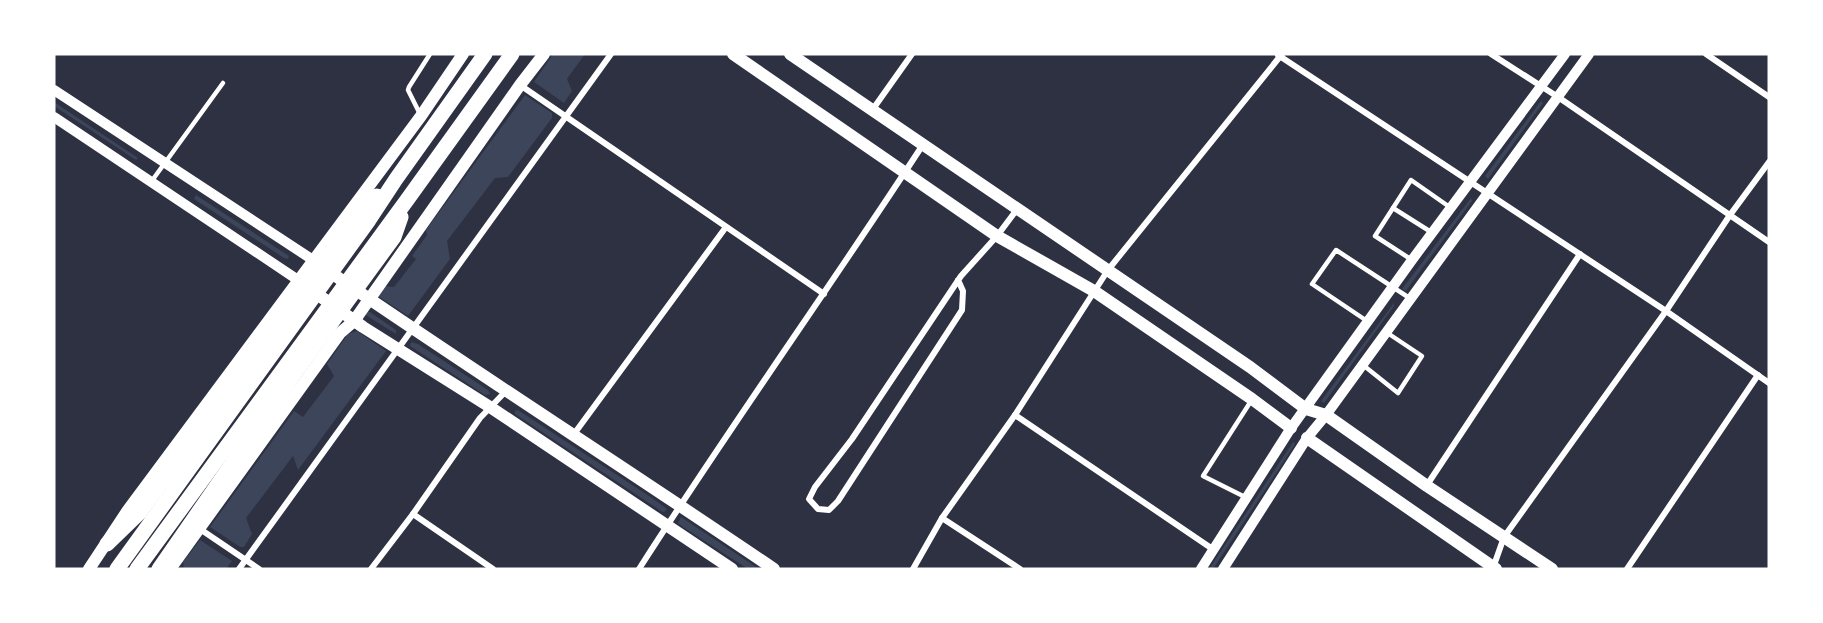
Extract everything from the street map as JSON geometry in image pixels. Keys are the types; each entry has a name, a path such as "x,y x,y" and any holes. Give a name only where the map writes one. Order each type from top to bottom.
{"highway":[{"path":"117,569 362,230 485,54"},
{"path":"137,569 512,54"},
{"path":"107,544 140,512 214,408 360,212 396,179"},
{"path":"159,569 297,370 394,237 407,200"}],"main road":[{"path":"89,569 128,510 421,116 463,54"},
{"path":"170,569 340,333 354,321 544,54"},
{"path":"733,54 997,236 1094,291 1292,428"},
{"path":"790,54 1018,207 1250,367 1306,409 1326,415 1552,569"},
{"path":"313,260 506,392 574,434 774,569"},
{"path":"298,280 354,321 490,408 732,569"},
{"path":"1307,438 1494,568"}],"street":[{"path":"238,569 611,54"},
{"path":"873,109 912,54"},
{"path":"1491,54 1558,97 1769,242"},
{"path":"1201,569 1292,428 1412,260 1565,54"},
{"path":"1223,569 1307,438 1411,299 1588,54"},
{"path":"1706,54 1769,97"},
{"path":"913,569 942,518 1016,415 1108,270 1280,55 1769,382"},
{"path":"520,85 824,294"},
{"path":"54,90 313,260"},
{"path":"54,117 298,280"},
{"path":"639,569 924,143"},
{"path":"1494,568 1504,537 1666,311 1730,215 1769,162"},
{"path":"958,280 963,291 962,310 838,501 829,510 818,509 810,502 809,496 852,439 958,280 997,236 1018,207"},
{"path":"574,434 726,227"},
{"path":"1427,486 1580,254"},
{"path":"1627,569 1758,375"},
{"path":"371,569 413,514 480,418 506,392"},
{"path":"1016,415 1214,550"},
{"path":"1292,428 1307,438"},
{"path":"413,514 493,569"},
{"path":"942,518 1020,569"},
{"path":"200,529 259,569"}],"lane":[{"path":"421,116 408,90 430,54"},
{"path":"151,182 223,83"},
{"path":"1412,260 1375,236 1411,180 1451,208"},
{"path":"1393,208 1432,233"},
{"path":"1368,321 1312,284 1336,250 1411,299"},
{"path":"1362,364 1398,393 1422,356 1386,332"},
{"path":"1247,498 1203,476 1252,399"}],"shaded area":[{"path":"553,54 585,54 567,79 572,91 564,103 534,82"},
{"path":"525,95 552,113 552,118 508,177 495,178 447,241 450,259 408,316 378,296 385,286 394,287 416,259 412,256 427,235 426,230"},
{"path":"1541,101 1543,103 1488,179 1485,176"},
{"path":"54,102 138,158 136,160 54,106"},
{"path":"196,195 289,256 288,259 194,199"},
{"path":"1471,198 1472,201 1406,291 1402,289"},
{"path":"1394,303 1324,403 1321,401"},
{"path":"367,312 396,330 396,334 367,316"},
{"path":"357,331 386,351 298,470 293,456 246,518 252,534 244,547 240,547 210,527 294,411 303,417 334,376 327,364 348,334"},
{"path":"411,342 418,344 488,390 490,394 485,395 410,346"},
{"path":"518,410 667,509 664,512 661,511 515,414"},
{"path":"1293,442 1294,446 1213,569 1209,569"},
{"path":"681,517 759,569 748,569 683,527 678,523"},
{"path":"200,540 232,561 226,569 184,569 183,562"}]}
